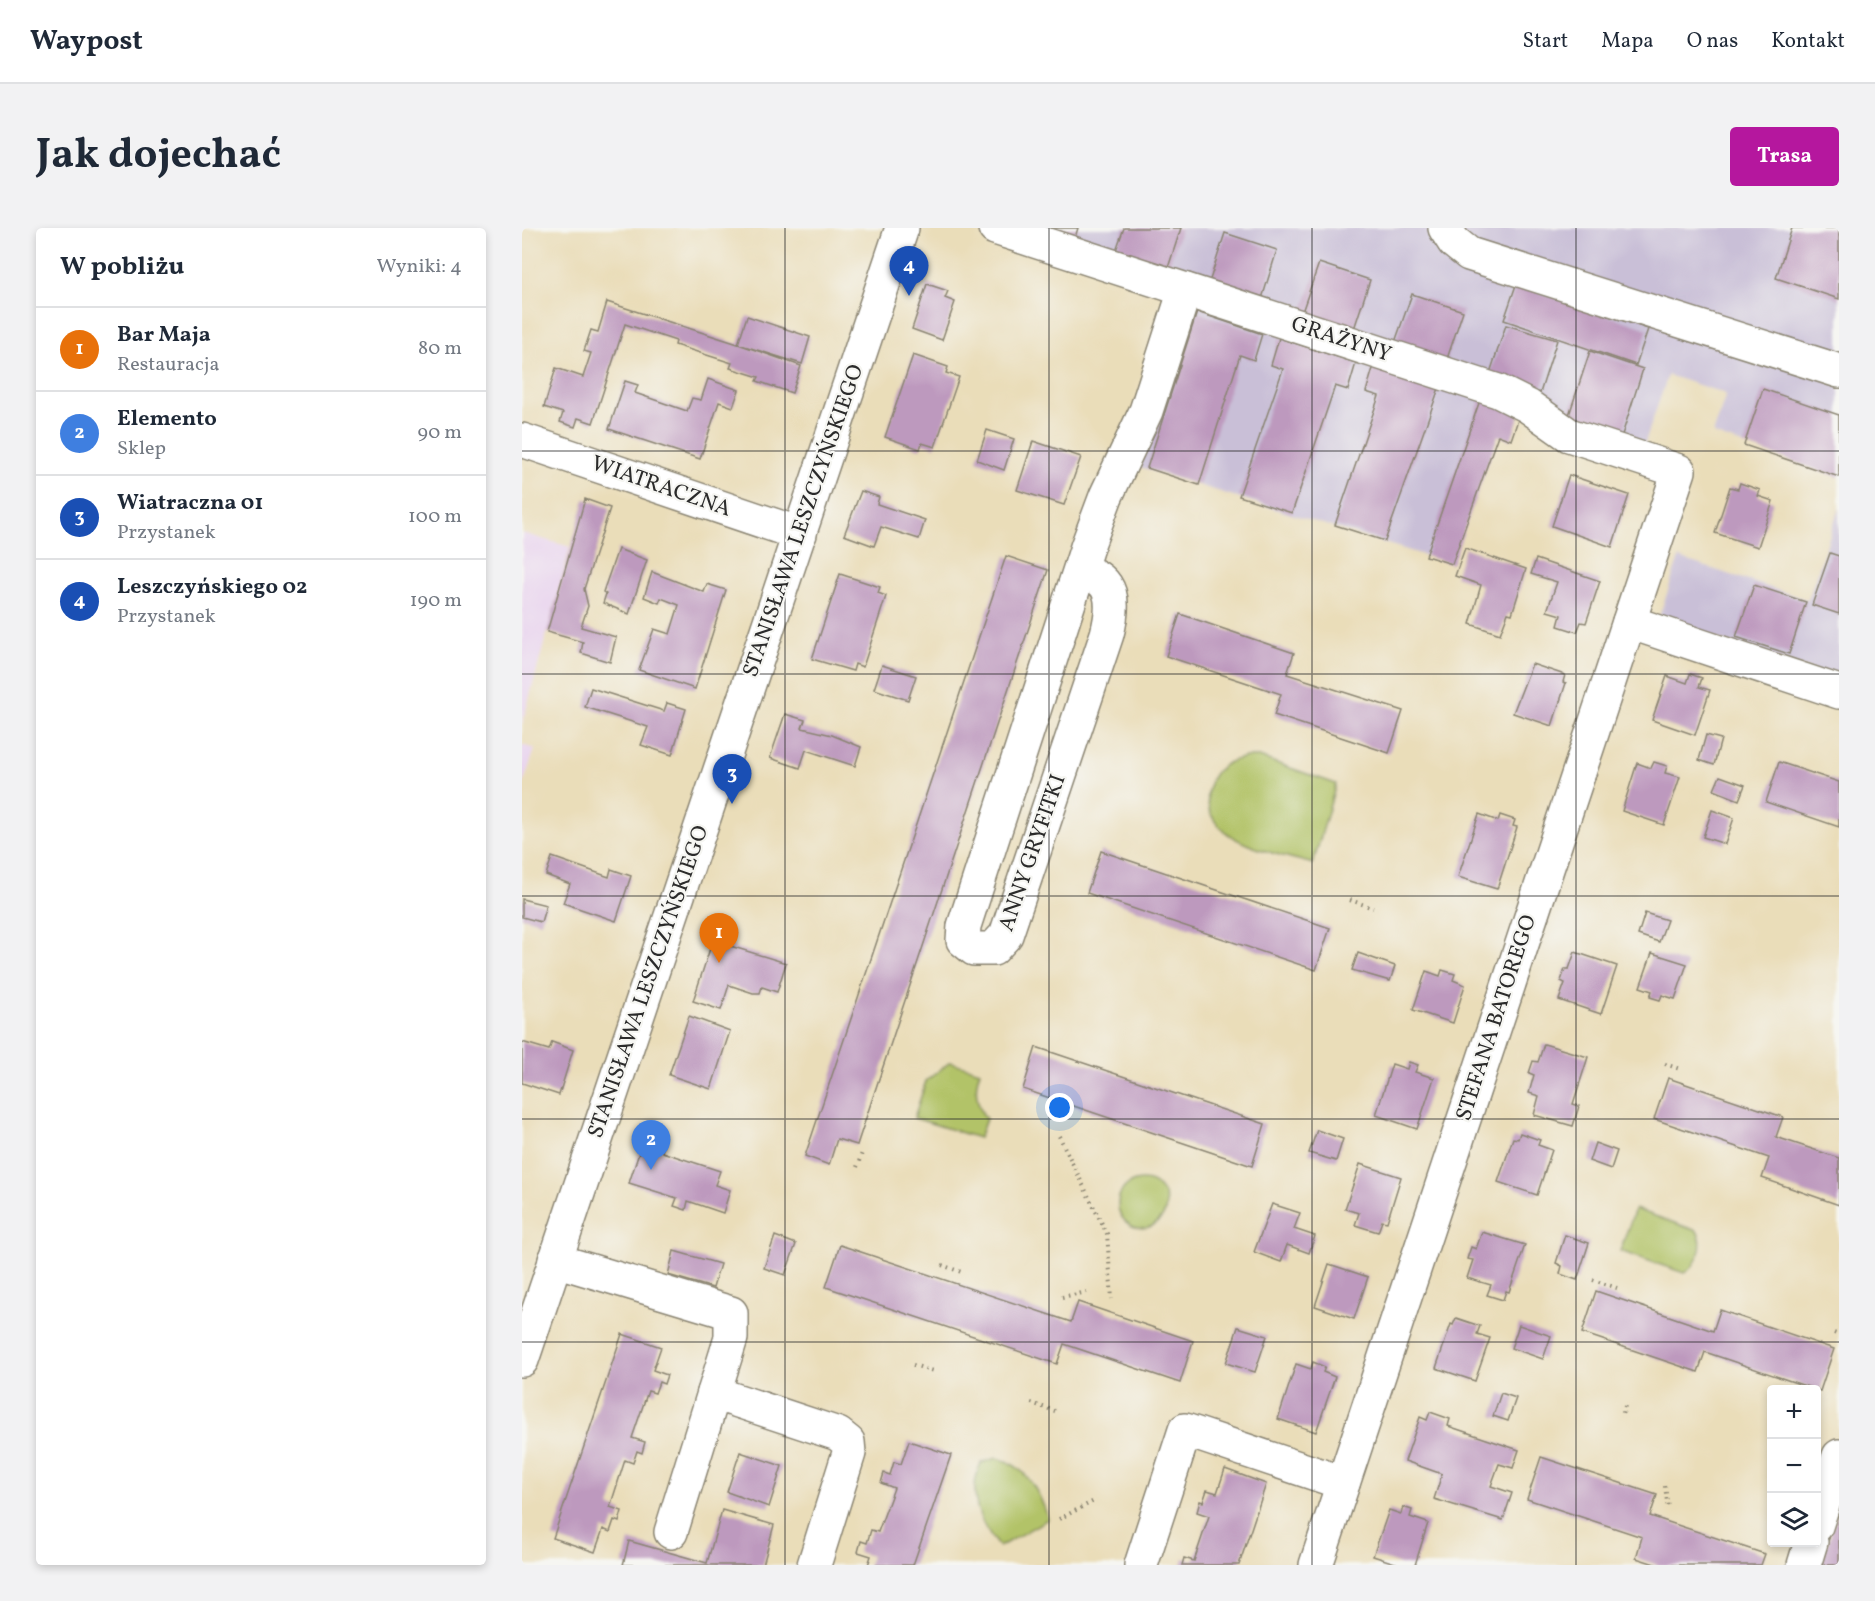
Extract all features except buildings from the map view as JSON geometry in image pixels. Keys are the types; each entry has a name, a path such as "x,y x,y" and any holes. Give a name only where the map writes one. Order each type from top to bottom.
{"street":[{"name":"STANISŁAWA LESZCZYŃSKIEGO","path":"522,1360 902,228"},
{"name":"GRAŻYNY","path":"995,228 1498,392 1528,406 1569,435 1678,471"},
{"path":"1445,228 1454,242 1469,254 1839,370"},
{"name":"ANNY GRYFITKI","path":"1080,570 1094,574 1107,587 1112,614 1107,634 1006,935 993,949 974,949 963,940 964,926 1080,570 1106,496 1146,411 1185,290"},
{"name":"WIATRACZNA","path":"522,440 800,534"},
{"name":"STEFANA BATOREGO","path":"1316,1565 1678,471"},
{"path":"1629,622 1839,692"},
{"path":"555,1260 731,1313 731,1338 671,1532"},
{"path":"714,1393 838,1434 848,1442 849,1453 814,1565"},
{"path":"1141,1565 1185,1430 1343,1483"},
{"path":"1821,1511 1839,1456"},
{"path":"1804,1565 1809,1547"}],"path":[{"path":"1350,900 1373,908"},
{"path":"1665,1064 1680,1069"},
{"path":"1059,1136 1107,1234 1112,1299"},
{"path":"857,1167 862,1153"},
{"path":"942,1265 964,1273"},
{"path":"1593,1280 1617,1288"},
{"path":"1062,1297 1087,1292"},
{"path":"913,1365 933,1371"},
{"path":"1031,1403 1054,1411"},
{"path":"1623,1413 1625,1406"},
{"path":"1665,1486 1668,1509"},
{"path":"1059,1519 1096,1500"}],"shaded area":[{"path":"1021,228 1839,228 1839,477 1713,434 1726,394 1668,375 1643,448"},
{"path":"1193,303 1521,410 1511,440 1498,435 1452,564 1140,467"},
{"path":"1839,508 1839,679 1658,620 1679,558 1808,600"},
{"path":"522,533 570,547 522,725"},
{"path":"522,745 535,749 522,787"}],"green space":[{"path":"1246,757 1259,757 1336,784 1313,864 1242,842 1226,833 1215,821 1208,806 1211,780 1222,766"},
{"path":"950,1062 980,1071 977,1096 986,1119 979,1138 914,1118 926,1081"},
{"path":"1142,1180 1159,1187 1166,1204 1159,1221 1142,1228 1125,1221 1118,1204 1125,1187"},
{"path":"1635,1209 1697,1231 1701,1242 1699,1255 1689,1270 1684,1273 1620,1251"},
{"path":"996,1458 1015,1466 1030,1481 1041,1499 1048,1519 999,1547 981,1518 975,1497 977,1474 981,1463"}],"place":[{"name":"Leszczyńskiego 02","path":"909,296"},
{"name":"Wiatraczna 01","path":"732,804"},
{"name":"Bar Maja","path":"719,963"},
{"name":"Elemento","path":"651,1170"}]}
